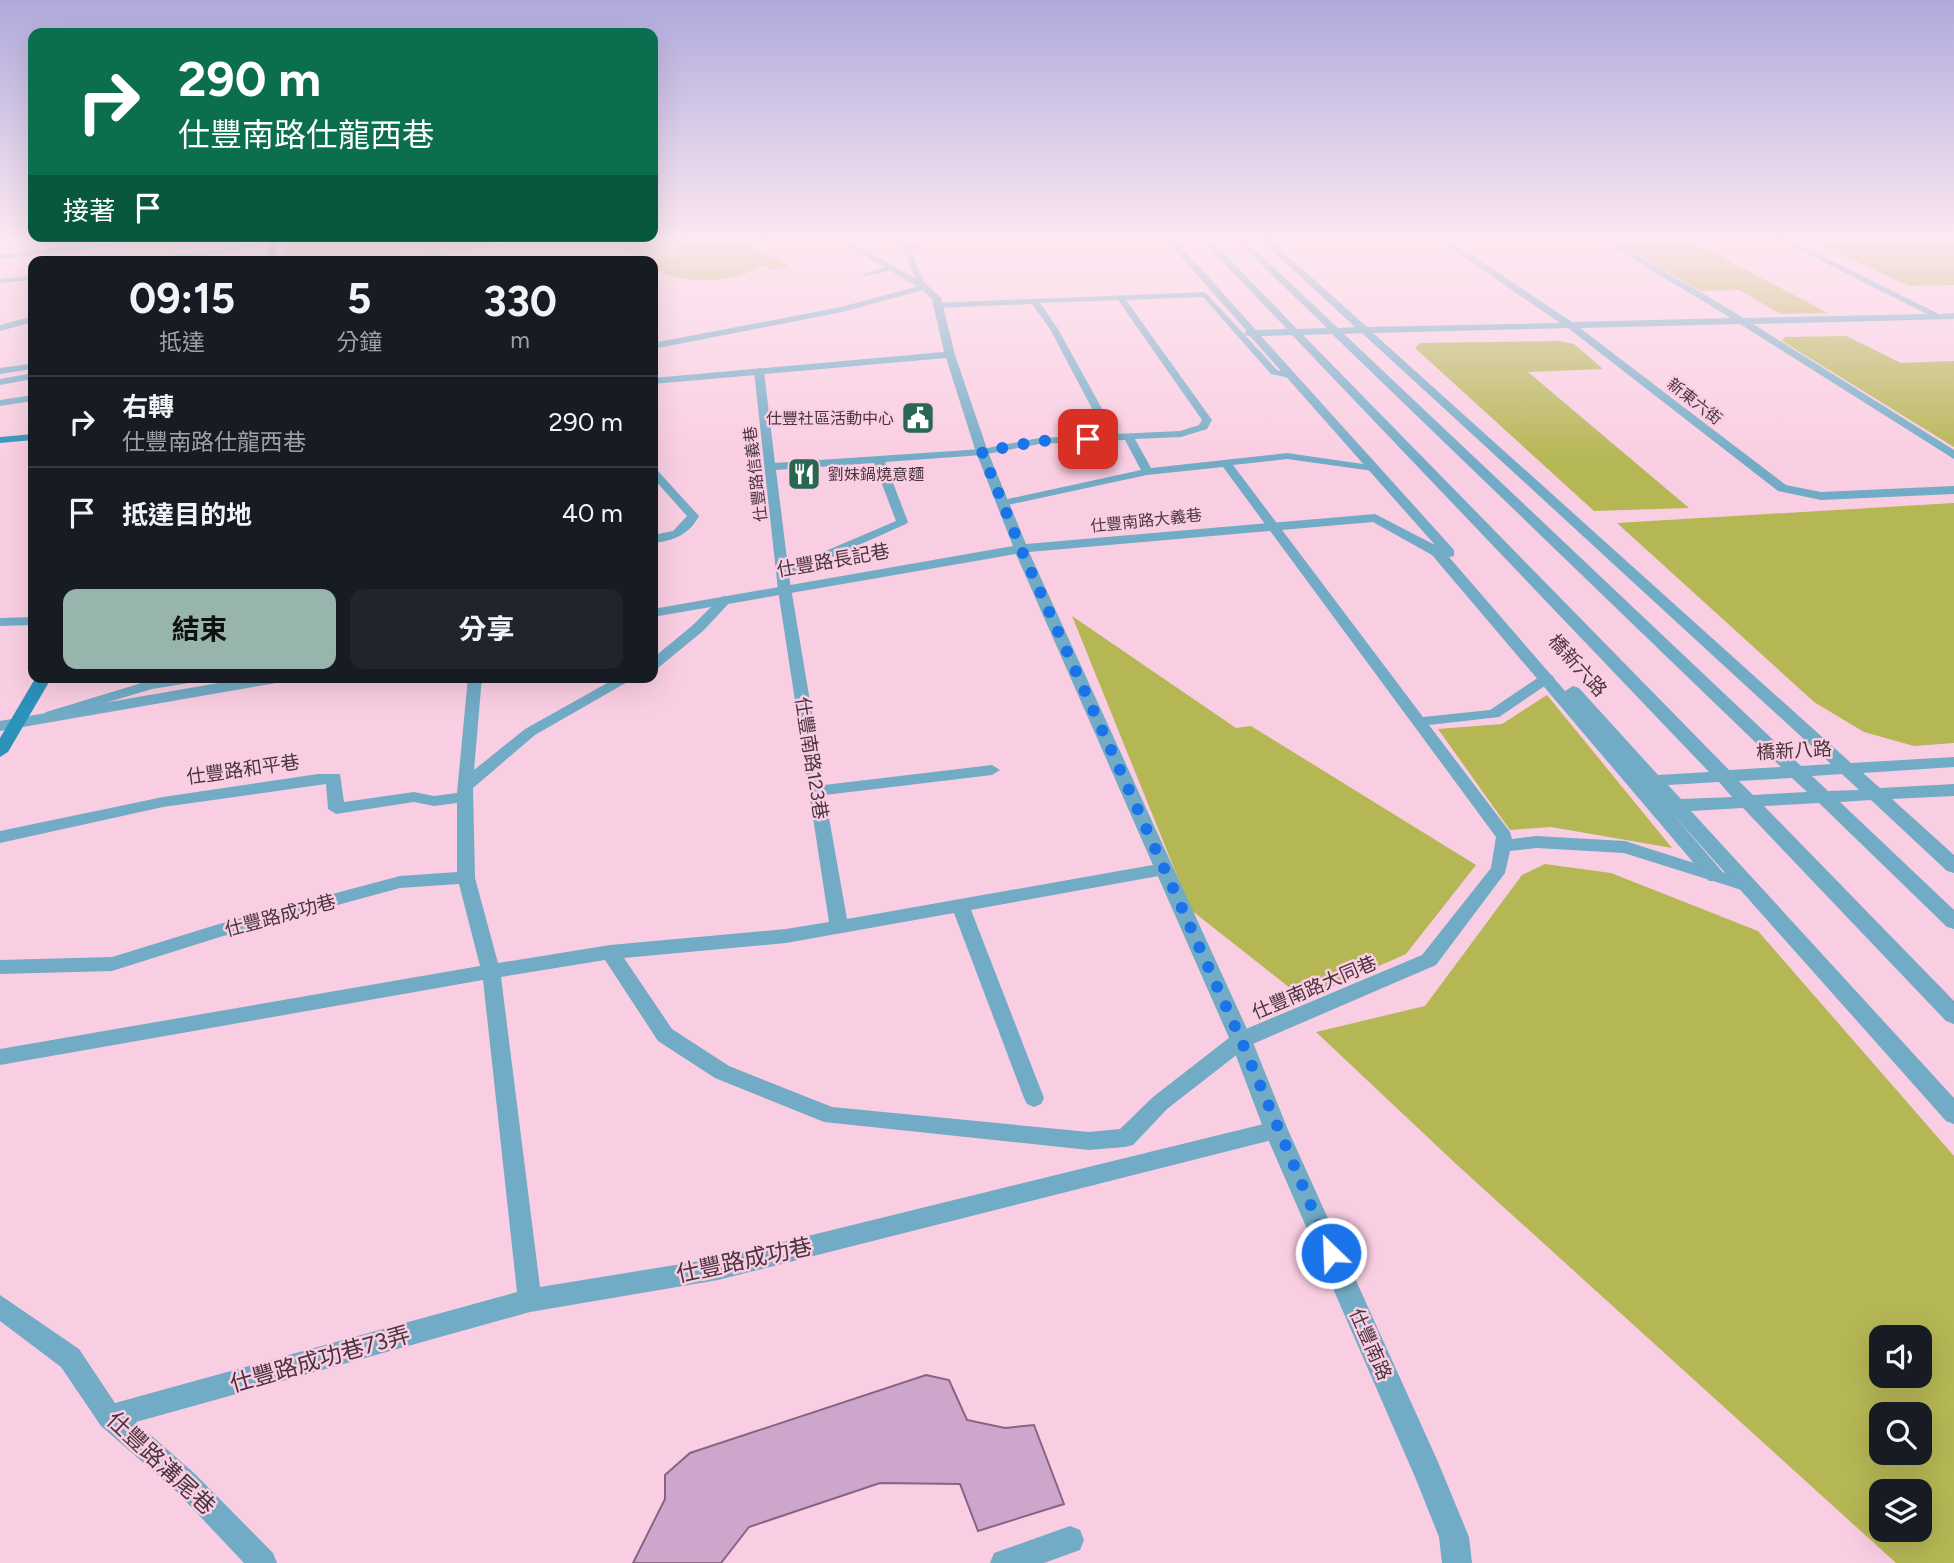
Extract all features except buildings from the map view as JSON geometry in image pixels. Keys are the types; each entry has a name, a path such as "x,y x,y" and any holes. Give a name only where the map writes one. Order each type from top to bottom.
{"street":[{"name":"仕豐南路","path":"939,315 982,452 1021,549 1241,1040 1276,1130 1428,1472 1454,1538 1457,1563"},
{"name":"橋新六路","path":"1231,315 1249,337 1290,375 1373,468 1666,806 1748,886 1954,1114"},
{"name":"橋新六路","path":"1279,315 1954,1015"},
{"path":"1317,315 1954,922"},
{"path":"1347,315 1954,866"},
{"name":"新東六街","path":"1555,315 1782,488 1821,495 1954,490"},
{"path":"1732,315 1954,455"},
{"path":"1747,324 1939,316 1953,319"},
{"path":"1249,337 1953,319"},
{"path":"658,381 950,355"},
{"path":"0,440 28,437"},
{"path":"1274,525 1375,518 1389,523 1437,551 1547,678 1644,781"},
{"name":"仕豐南路大義巷","path":"1021,549 1274,525"},
{"name":"仕豐路長記巷","path":"658,612 726,600 784,582 1021,549"},
{"path":"0,752 25,721 41,683"},
{"path":"0,726 247,683"},
{"name":"橋新八路","path":"1644,781 1954,762"},
{"path":"1666,806 1954,790"},
{"path":"1666,806 1716,876"}],"lane":[{"path":"658,345 816,315"},
{"path":"1045,315 1113,438"},
{"path":"770,467 982,452 1039,441 1181,434 1203,428 1207,420 1132,315"},
{"path":"1226,315 1249,337"},
{"path":"0,328 28,320"},
{"path":"0,371 28,367"},
{"name":"仕豐路信義巷","path":"759,371 784,582"},
{"path":"0,382 28,377"},
{"path":"0,403 28,399"},
{"path":"1128,436 1147,472"},
{"path":"1003,503 1147,472 1287,456 1373,468"},
{"path":"784,582 902,522 878,460"},
{"path":"1225,462 1504,836 1503,846 1536,842 1625,847 1748,886"},
{"path":"658,478 693,516 689,526 670,538 658,539"},
{"name":"仕豐南路123巷","path":"784,582 839,927"},
{"path":"658,660 698,628 726,600"},
{"path":"0,622 28,621"},
{"path":"1420,722 1494,713 1547,678"},
{"path":"25,721 163,683"},
{"path":"475,683 466,792 466,878 491,971 530,1300"},
{"path":"466,792 530,733 618,683"},
{"path":"817,791 992,770"},
{"name":"仕豐路和平巷","path":"0,837 163,802 318,779 334,778 336,809 414,797 435,801 466,792"},
{"name":"仕豐南路大同巷","path":"610,952 665,1035 722,1072 831,1115 1088,1141 1125,1138 1160,1103 1241,1040 1429,960 1499,869 1503,846"},
{"path":"0,1057 491,971 610,952 786,936 1164,869"},
{"name":"仕豐路成功巷","path":"0,967 111,964 219,931 400,882 466,878"},
{"path":"960,905 1034,1098"},
{"name":"仕豐路成功巷","path":"530,1300 718,1269 1276,1130"},
{"name":"仕豐路成功巷73弄","path":"110,1417 530,1300"},
{"name":"仕豐路溝尾巷","path":"0,1307 69,1358 110,1417 186,1483 263,1563"},
{"path":"1004,1563 1070,1540"}],"shaded area":[{"path":"1846,336 1901,363 1954,361 1954,447 1782,341 1785,337"},
{"path":"1559,341 1574,344 1603,369 1528,372 1689,508 1594,511 1415,348 1420,343"},
{"path":"1954,503 1954,743 1914,746 1864,732 1814,702 1617,523"},
{"path":"1072,616 1236,728 1251,726 1476,865 1406,954 1304,999 1191,910"},
{"path":"1547,695 1672,848 1551,827 1510,830 1438,729 1502,724"},
{"path":"1545,864 1611,873 1758,931 1954,1156 1954,1563 1896,1563 1873,1542 1932,1542 1932,1479 1869,1479 1869,1539 1455,1163 1316,1032 1425,1006 1522,875"}],"place":[{"name":"仕豐社區活動中心","path":"918,418"},
{"name":"劉妹鍋燒意麵","path":"804,474"}],"route":[{"path":"1088,439 1039,441 982,452 1021,549 1241,1040 1276,1130 1331,1253"}]}
